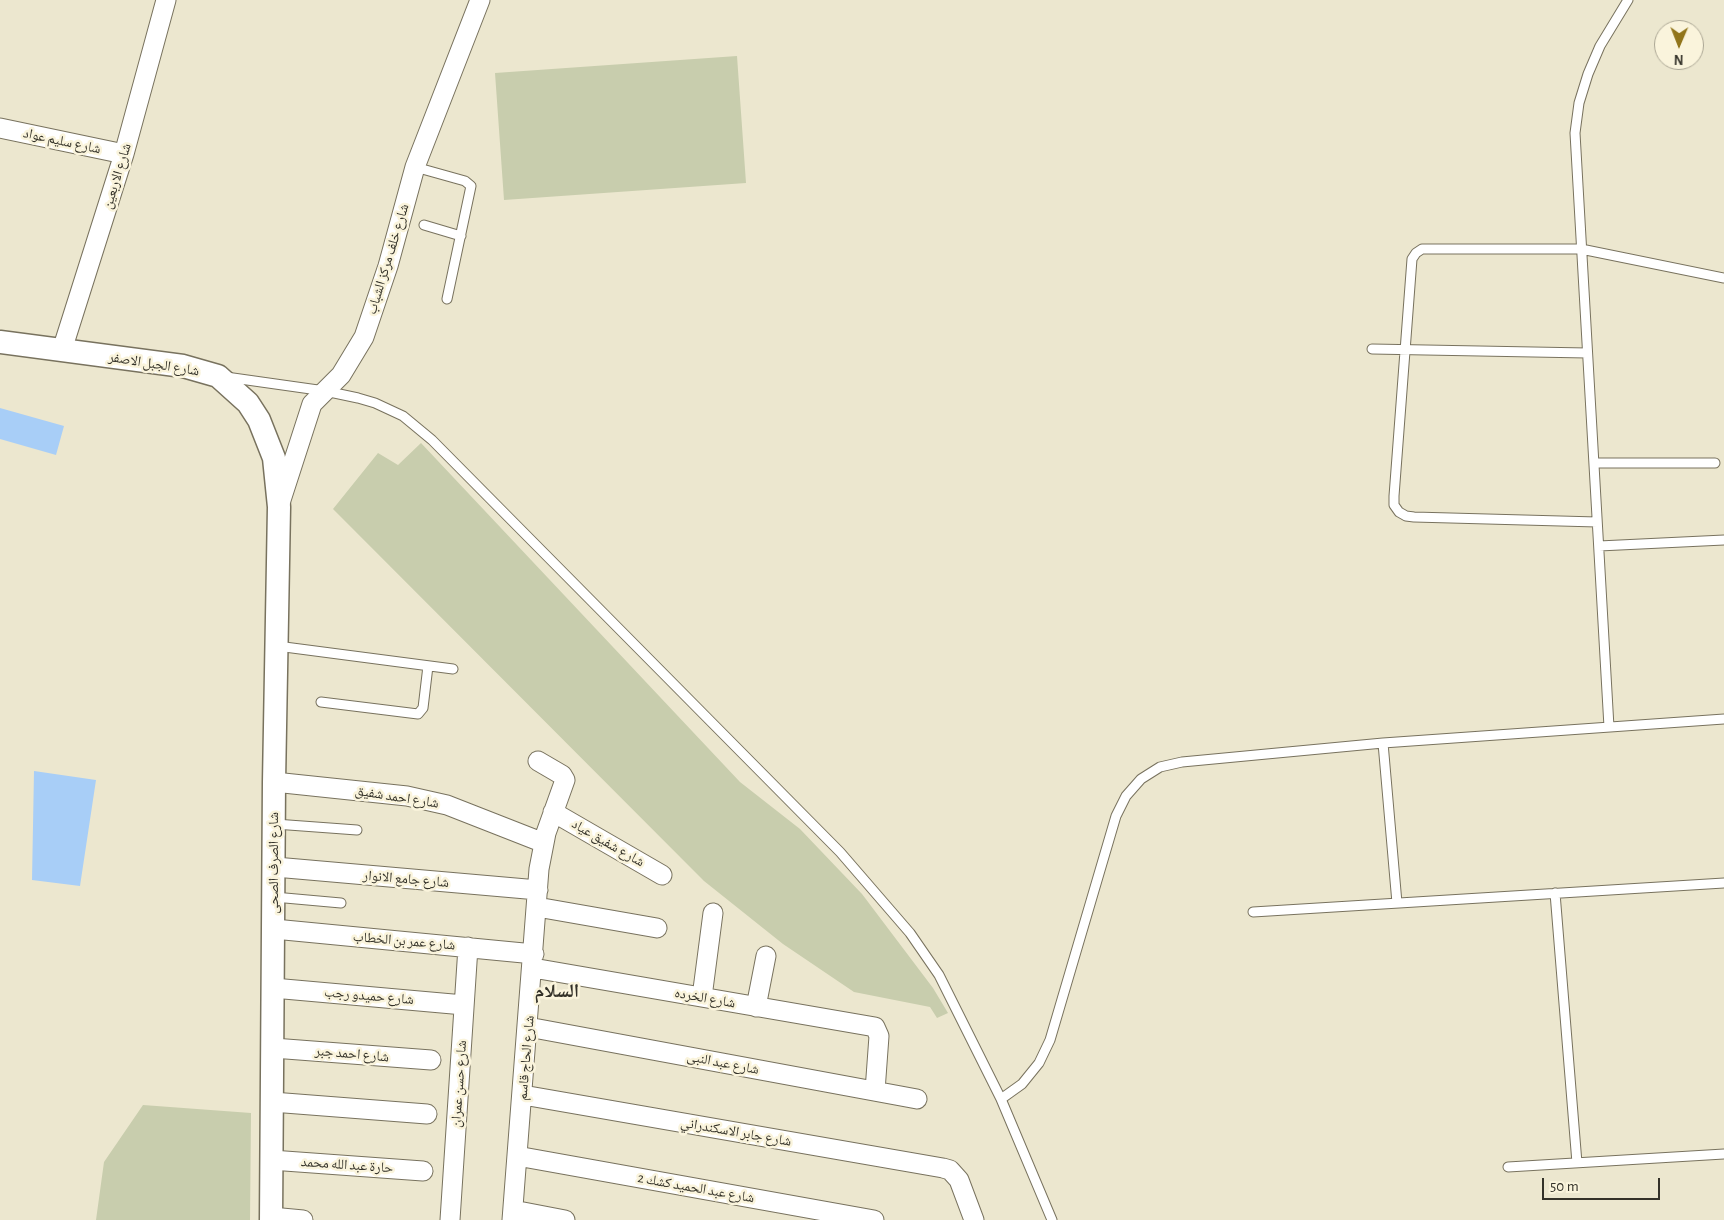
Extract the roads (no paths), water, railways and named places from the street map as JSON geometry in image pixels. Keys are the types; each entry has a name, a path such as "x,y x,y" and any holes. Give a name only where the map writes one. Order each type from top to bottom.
{"street":[{"name":"شارع الاربعين","path":"62,350 124,154 166,0"},
{"name":"شارع خلف مركز الشباب","path":"279,507 312,404 354,357 364,337 388,266 415,167 480,0"},
{"name":"شارع سليم عواد","path":"0,128 124,154"},
{"name":"شارع الجبل الاصفر","path":"0,342 183,366 218,376 248,403 268,438 274,458 279,507"},
{"name":"شارع الصرف الصحى","path":"271,1219 274,782 279,507"},
{"name":"شارع الحاج قاسم","path":"513,1215 544,843 565,780 562,775 538,762"},
{"name":"شارع احمد شفيق","path":"274,782 414,798 446,805 544,843"},
{"name":"شارع شفيق عياد","path":"553,812 662,874"},
{"name":"شارع جامع الانوار","path":"274,868 538,898 657,928"},
{"path":"702,997 712,913"},
{"name":"شارع عمر بن الخطاب","path":"274,929 468,947 533,961"},
{"name":"شارع حسن عمران","path":"450,1220 468,947"},
{"path":"756,1007 766,956"},
{"name":"شارع الخرده","path":"533,961 702,997 878,1029 875,1091"},
{"name":"شارع حميدو رجب","path":"273,988 464,1005"},
{"name":"شارع عبد النبى","path":"528,1027 917,1099"},
{"name":"شارع احمد جبر","path":"273,1048 431,1060"},
{"name":"شارع جابر الاسكندراني","path":"523,1095 950,1170 959,1180 974,1220"},
{"path":"272,1102 427,1114"},
{"name":"شارع عبد الحميد كشك 2","path":"518,1156 874,1220"},
{"name":"حارة عبد الله محمد","path":"271,1160 423,1171"},
{"path":"513,1215 565,1220"},
{"path":"271,1219 303,1220"}],"lane":[{"path":"1609,728 1576,134 1579,103 1588,74 1597,53 1628,0"},
{"path":"415,167 465,181 471,186 447,298"},
{"path":"424,225 461,236"},
{"path":"1597,522 1406,516 1399,512 1394,505 1411,266 1416,252 1422,249 1581,249 1724,278"},
{"path":"1372,349 1587,353"},
{"path":"218,376 325,391 375,403 403,416 432,440 840,852 910,933 939,975 1001,1099 1052,1220"},
{"path":"1594,463 1714,463"},
{"path":"1599,546 1724,540"},
{"path":"276,646 453,669"},
{"path":"321,702 418,714 423,708 428,666"},
{"path":"1001,1099 1028,1077 1039,1064 1050,1040 1116,816 1126,796 1141,779 1160,767 1182,762 1383,743 1724,719"},
{"path":"1383,743 1398,903"},
{"path":"274,824 356,830"},
{"path":"1253,912 1724,883"},
{"path":"1555,893 1576,1163"},
{"path":"274,897 342,903"},
{"path":"1508,1168 1724,1154"}],"water":[{"path":"0,408 64,426 56,455 0,439"},
{"path":"34,771 96,780 80,886 32,880"}],"district":[{"name":"السلام","path":"557,991"}]}
